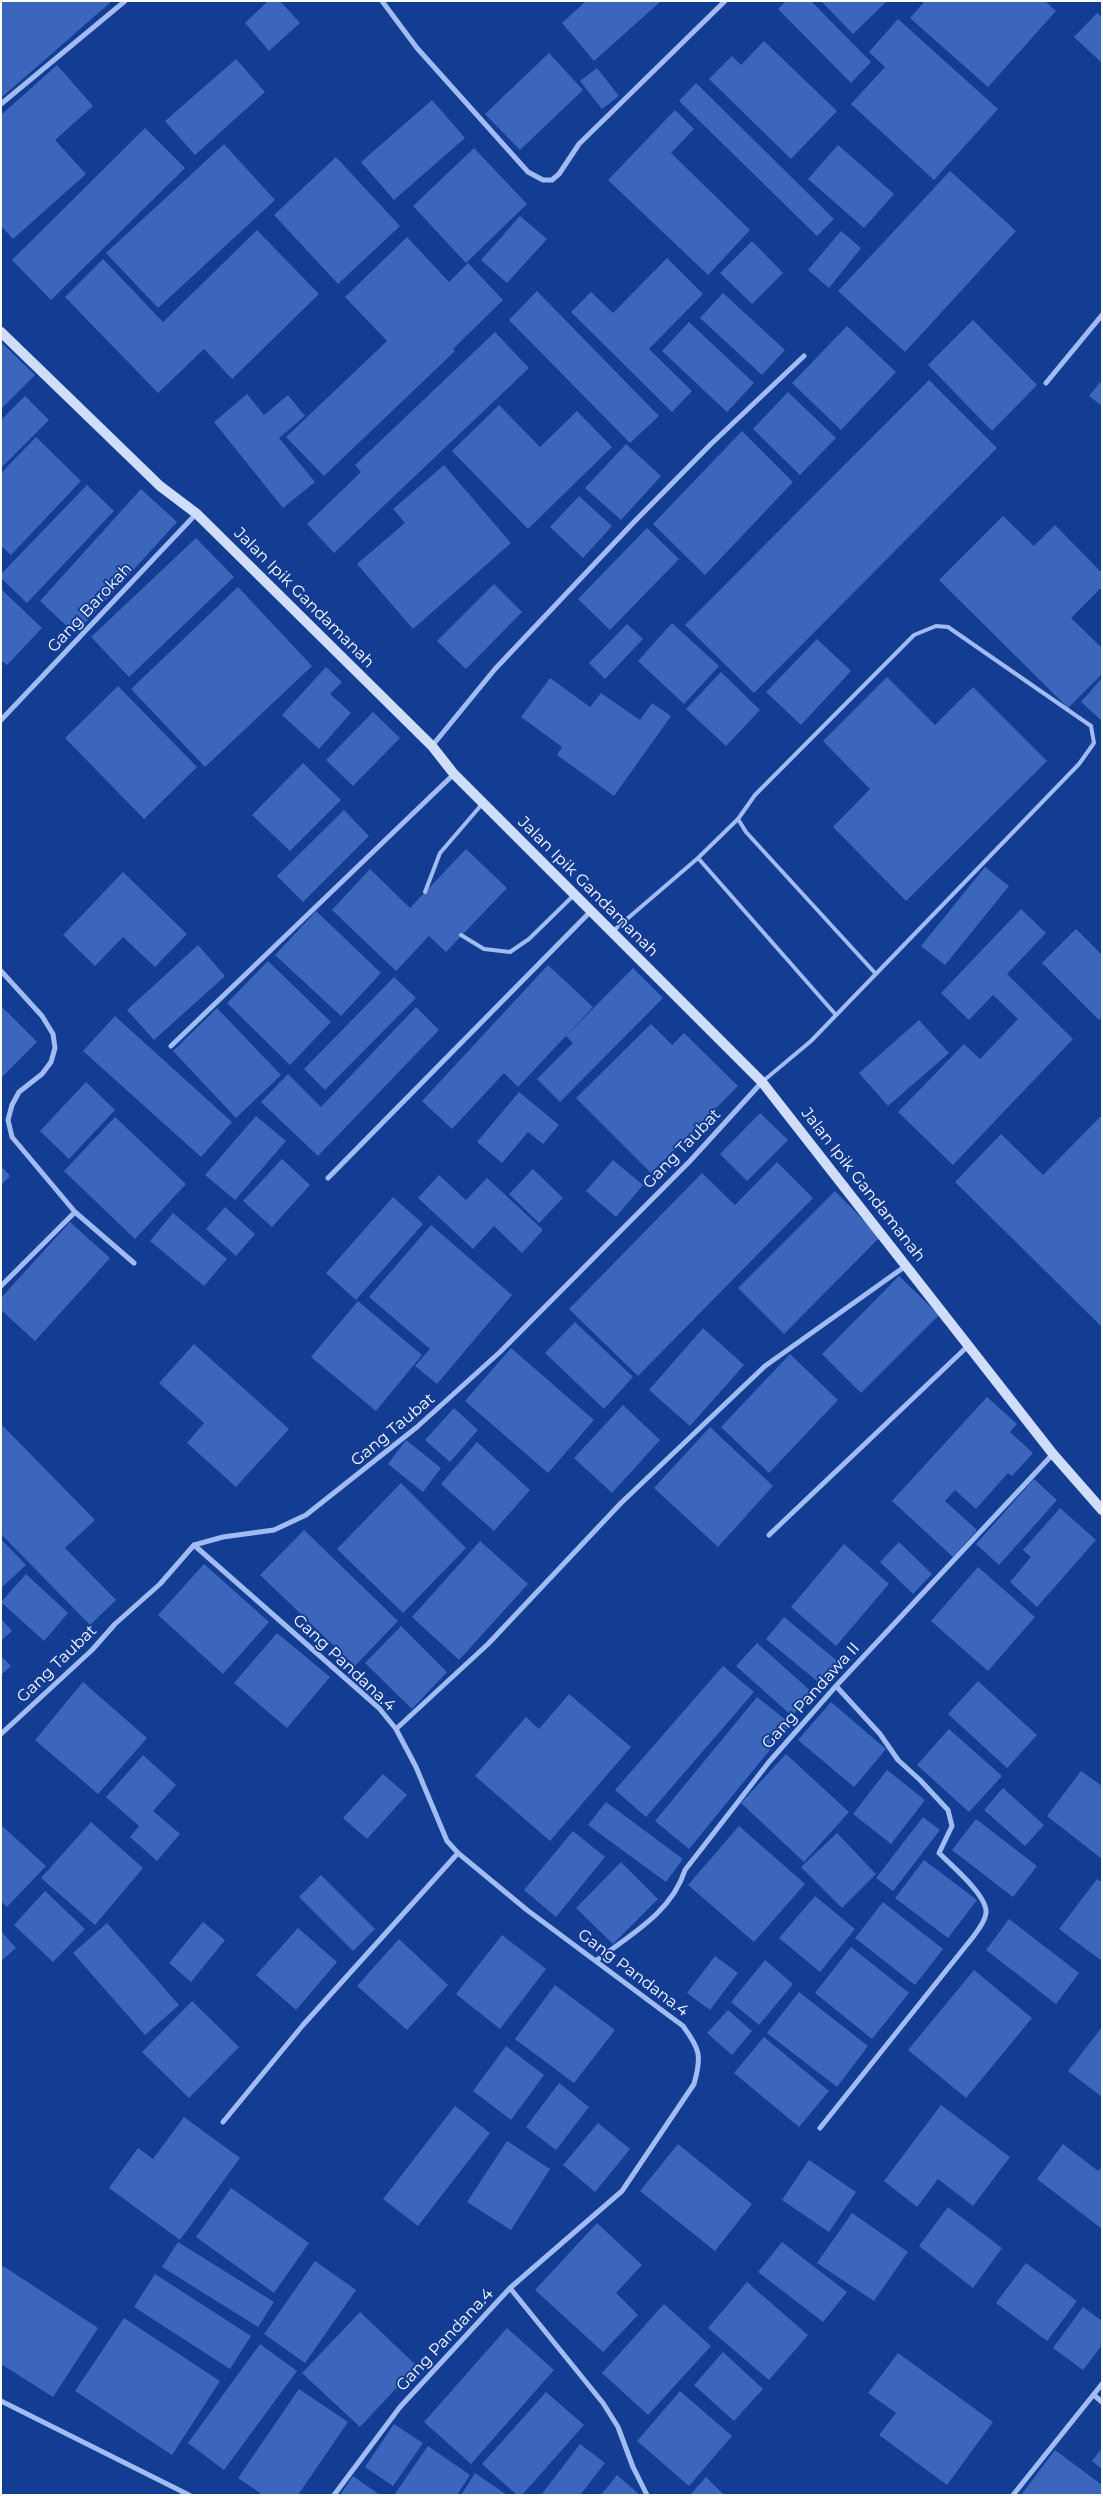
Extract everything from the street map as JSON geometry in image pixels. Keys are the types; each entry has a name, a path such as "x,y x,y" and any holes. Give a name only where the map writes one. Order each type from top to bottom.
{"street":[{"path":"1,104 125,1"},
{"path":"382,1 417,48 528,172 543,180 552,180 559,174 579,144 724,1"},
{"path":"1046,383 1102,316"},
{"name":"Jalan Ipik Gandamanah","path":"1,332 160,486 197,514 432,746 454,774 762,1082 969,1344 1053,1454 1102,1510"},
{"path":"432,746 494,669 634,522 711,444 804,356"},
{"name":"Gang Barokah","path":"1,720 197,514"},
{"path":"171,1046 454,774"},
{"path":"328,1178 591,911"},
{"path":"1,971 42,1016 53,1034 54,1048 52,1062 42,1074 19,1092 12,1104 8,1120 12,1137 75,1212 134,1263"},
{"name":"Gang Taubat","path":"1,1734 92,1650 115,1624 160,1584 194,1545 223,1537 274,1530 306,1515 395,1446 500,1352 690,1161 762,1082"},
{"path":"1,1286 75,1212"},
{"path":"396,1729 488,1644 620,1503 765,1366 907,1265"},
{"path":"769,1535 969,1344"},
{"name":"Gang Pandawa II","path":"597,1960 665,1907 680,1884 685,1870 769,1762 836,1686 1053,1454"},
{"name":"Gang Pandana.4","path":"194,1545 379,1708 396,1729 416,1767 448,1841 458,1853 527,1910 597,1960 683,2026 697,2045 700,2063 694,2084 622,2191 510,2288 400,2407 334,2495"},
{"path":"820,2128 973,1937 986,1914 986,1907 978,1893 939,1853 952,1826 948,1810 898,1760 880,1734 836,1686"},
{"path":"223,2122 303,2025 458,1853"},
{"path":"510,2288 603,2403 618,2427 633,2467 647,2495"},
{"path":"1013,2495 1102,2384"},
{"path":"1094,2395 1102,2402"},
{"path":"1,2401 189,2495"}],"lane":[{"path":"611,932 698,858 738,819 755,795 914,635 936,626 948,627 957,631 1091,726 1094,743 1079,764 811,1041 762,1082"},
{"path":"425,892 440,853 483,803"},
{"path":"738,819 746,832 875,973"},
{"path":"698,858 836,1015"},
{"path":"462,936 484,949 510,952 529,939 574,895"}],"building":[{"path":"1,1 112,1 1,98"},
{"path":"268,1 280,1 300,23 269,51 245,23"},
{"path":"586,1 661,1 594,61 562,23"},
{"path":"786,1 811,1 871,62 851,83 778,9"},
{"path":"821,1 887,1 853,34"},
{"path":"925,1 1045,1 1056,11 988,87 910,18"},
{"path":"1097,13 1102,17 1102,63 1074,37"},
{"path":"898,19 998,109 934,180 851,104 885,67 869,52"},
{"path":"764,41 837,111 791,159 709,79 732,56 741,65"},
{"path":"549,53 583,90 520,150 485,114"},
{"path":"236,59 265,92 195,155 165,121"},
{"path":"57,65 93,106 55,140 86,174 13,239 1,226 1,115"},
{"path":"597,68 619,96 602,109 580,81"},
{"path":"696,83 834,219 817,236 679,101"},
{"path":"432,100 465,138 394,200 361,162"},
{"path":"675,110 694,129 671,153 750,230 708,275 608,180"},
{"path":"145,128 185,168 51,300 12,260"},
{"path":"224,144 275,200 158,308 106,253"},
{"path":"838,145 894,194 864,228 808,179"},
{"path":"474,148 527,204 466,263 413,206"},
{"path":"336,157 400,226 338,284 274,215"},
{"path":"950,171 1016,231 905,352 838,291"},
{"path":"520,216 547,239 507,283 481,260"},
{"path":"257,230 319,294 232,379 204,349 158,393 65,297 103,259 163,322"},
{"path":"841,231 861,248 829,288 808,270"},
{"path":"407,237 449,282 468,263 503,300 453,349 455,351 324,476 286,437 387,341 345,297"},
{"path":"752,241 783,273 752,304 720,273"},
{"path":"667,258 703,294 649,349 692,391 672,412 571,312 591,292 613,313"},
{"path":"537,291 659,416 630,443 509,320"},
{"path":"723,293 785,350 762,375 700,318"},
{"path":"973,320 1037,385 992,431 928,365"},
{"path":"689,322 754,383 727,412 662,351"},
{"path":"847,326 896,372 841,430 792,383"},
{"path":"495,332 529,368 334,553 307,524 361,472 355,465"},
{"path":"3,344 35,375 1,409 1,345"},
{"path":"929,380 997,448 754,693 685,625"},
{"path":"1102,380 1102,406 1089,396"},
{"path":"788,392 836,438 800,475 753,429"},
{"path":"247,394 264,415 288,395 305,416 279,438 315,482 283,508 214,422"},
{"path":"25,396 49,420 1,468 1,420"},
{"path":"499,405 540,447 577,411 612,447 528,529 452,451"},
{"path":"742,431 793,482 705,575 653,524"},
{"path":"36,437 81,481 11,555 1,546 1,473"},
{"path":"626,444 661,476 621,520 585,488"},
{"path":"444,465 511,543 413,629 357,564 405,523 393,509"},
{"path":"87,485 114,511 27,603 1,578 1,574"},
{"path":"141,489 177,522 75,634 40,601"},
{"path":"579,496 612,526 583,558 550,527"},
{"path":"1003,516 1034,546 1055,525 1102,573 1102,587 1071,618 1102,648 1102,674 1068,708 939,580"},
{"path":"647,528 679,559 610,630 578,599"},
{"path":"196,538 234,577 129,677 91,637"},
{"path":"494,584 522,612 466,669 437,641"},
{"path":"238,587 312,666 205,767 131,689"},
{"path":"1,589 42,628 7,665 1,660"},
{"path":"672,623 719,666 684,704 638,661"},
{"path":"627,624 643,639 605,679 589,663"},
{"path":"817,639 851,671 801,725 766,692"},
{"path":"326,667 342,682 330,694 351,713 319,749 282,715"},
{"path":"721,672 760,710 726,746 686,709"},
{"path":"887,677 935,725 973,687 1047,761 906,901 833,827 870,789 823,741"},
{"path":"550,678 590,707 601,693 640,720 652,703 671,716 614,796 557,755 562,747 521,717"},
{"path":"1102,678 1102,721 1081,702"},
{"path":"118,686 197,767 144,819 65,738"},
{"path":"373,712 400,738 353,786 326,760"},
{"path":"303,763 341,800 290,851 252,815"},
{"path":"344,810 369,836 303,902 277,876"},
{"path":"466,849 507,888 446,952 429,936 396,971 332,910 370,869 410,908"},
{"path":"985,867 1009,886 945,965 921,946"},
{"path":"123,872 187,934 155,967 123,937 95,966 63,935"},
{"path":"1021,909 1046,933 1007,974 1073,1039 953,1165 898,1112 964,1044 980,1059 1018,1019 993,995 969,1020 941,993"},
{"path":"316,911 381,973 341,1016 275,955"},
{"path":"1076,929 1102,955 1102,1017 1099,1020 1042,963"},
{"path":"198,945 225,976 154,1040 127,1010"},
{"path":"268,961 331,1022 290,1065 227,1003"},
{"path":"548,965 593,1007 518,1087 504,1073 452,1129 422,1101"},
{"path":"633,968 663,998 560,1102 537,1079 573,1043 566,1036"},
{"path":"394,977 416,998 325,1090 304,1069"},
{"path":"1,1006 37,1042 1,1078"},
{"path":"416,1007 439,1030 318,1156 261,1102 288,1074 321,1107"},
{"path":"217,1008 281,1075 236,1118 173,1051"},
{"path":"115,1016 232,1122 201,1157 83,1051"},
{"path":"919,1020 949,1053 888,1106 859,1073"},
{"path":"651,1024 672,1045 684,1033 738,1086 651,1173 576,1098"},
{"path":"86,1082 115,1110 69,1159 40,1131"},
{"path":"519,1092 559,1125 543,1144 528,1132 502,1163 477,1142"},
{"path":"760,1113 788,1140 747,1181 720,1154"},
{"path":"1102,1115 1102,1327 955,1182 1001,1134 1043,1175"},
{"path":"256,1116 286,1141 235,1200 205,1175"},
{"path":"115,1117 186,1184 135,1239 64,1171"},
{"path":"282,1159 310,1185 272,1227 243,1201"},
{"path":"613,1160 643,1185 616,1217 586,1191"},
{"path":"777,1162 813,1198 638,1376 569,1309 702,1173 735,1205"},
{"path":"1,1166 10,1176 1,1185"},
{"path":"533,1169 563,1198 539,1223 509,1194"},
{"path":"439,1175 466,1200 487,1178 543,1230 522,1253 494,1226 473,1249 418,1198"},
{"path":"835,1191 880,1237 784,1334 738,1288"},
{"path":"393,1197 423,1224 356,1300 326,1273"},
{"path":"225,1207 255,1234 236,1256 206,1229"},
{"path":"173,1213 227,1259 204,1286 150,1241"},
{"path":"70,1222 110,1258 35,1341 1,1310 1,1298"},
{"path":"431,1225 512,1295 437,1384 415,1366 430,1349 369,1297"},
{"path":"899,1276 939,1315 861,1393 822,1354"},
{"path":"358,1301 422,1355 376,1411 311,1357"},
{"path":"575,1322 633,1377 604,1409 545,1353"},
{"path":"703,1328 744,1365 690,1426 649,1390"},
{"path":"194,1344 289,1429 236,1487 187,1443 204,1423 159,1383"},
{"path":"511,1348 594,1420 548,1473 465,1401"},
{"path":"790,1354 838,1400 769,1473 721,1427"},
{"path":"987,1397 1017,1424 1010,1432 1033,1453 1012,1476 1008,1473 976,1509 955,1490 945,1501 977,1530 953,1557 892,1501"},
{"path":"623,1405 660,1440 612,1493 574,1458"},
{"path":"454,1408 478,1430 450,1462 425,1440"},
{"path":"1,1424 95,1520 65,1548 116,1600 90,1625 1,1534"},
{"path":"710,1427 773,1486 718,1547 654,1488"},
{"path":"406,1440 441,1468 423,1492 388,1464"},
{"path":"477,1442 530,1490 494,1531 441,1484"},
{"path":"1034,1479 1057,1500 999,1565 976,1544"},
{"path":"401,1483 466,1548 403,1613 337,1549"},
{"path":"1060,1508 1096,1540 1037,1607 1010,1582 1031,1557 1023,1550"},
{"path":"304,1530 398,1621 355,1666 260,1575"},
{"path":"1,1539 26,1565 1,1588"},
{"path":"480,1541 528,1584 459,1660 412,1617"},
{"path":"899,1542 932,1574 913,1594 880,1562"},
{"path":"844,1544 889,1584 836,1646 791,1607"},
{"path":"204,1564 269,1622 223,1674 158,1615"},
{"path":"978,1567 1035,1617 988,1671 931,1621"},
{"path":"26,1574 68,1613 44,1641 1,1602"},
{"path":"784,1617 841,1664 823,1686 766,1639"},
{"path":"1,1619 12,1631 1,1641"},
{"path":"401,1626 447,1672 412,1709 365,1663"},
{"path":"277,1633 330,1677 287,1728 234,1683"},
{"path":"757,1643 813,1693 792,1716 736,1666"},
{"path":"1,1656 11,1666 1,1675"},
{"path":"723,1666 754,1692 646,1817 615,1790"},
{"path":"978,1681 1037,1735 1007,1768 948,1714"},
{"path":"83,1682 147,1738 98,1794 35,1740"},
{"path":"569,1694 631,1747 550,1841 475,1776 526,1717 539,1729"},
{"path":"757,1697 791,1724 689,1849 655,1821"},
{"path":"831,1702 886,1749 854,1787 798,1740"},
{"path":"949,1729 1002,1776 969,1812 917,1765"},
{"path":"786,1754 849,1812 804,1862 741,1803"},
{"path":"143,1755 176,1785 153,1811 180,1834 157,1861 130,1837 139,1826 106,1797"},
{"path":"887,1770 925,1800 891,1844 853,1814"},
{"path":"1081,1771 1102,1786 1102,1859 1047,1816"},
{"path":"383,1774 407,1795 367,1839 343,1818"},
{"path":"1003,1788 1044,1825 1025,1846 984,1810"},
{"path":"606,1802 683,1859 666,1882 588,1825"},
{"path":"923,1817 940,1830 893,1891 876,1878"},
{"path":"976,1819 1037,1866 1013,1897 952,1850"},
{"path":"91,1822 143,1868 95,1925 41,1878"},
{"path":"1,1825 46,1866 7,1907 1,1901"},
{"path":"739,1826 805,1884 754,1942 688,1885"},
{"path":"573,1831 605,1857 556,1917 524,1890"},
{"path":"837,1833 876,1874 842,1908 801,1867"},
{"path":"924,1860 977,1900 948,1938 895,1898"},
{"path":"621,1862 658,1899 613,1944 576,1908"},
{"path":"321,1875 375,1929 353,1951 299,1897"},
{"path":"1097,1879 1102,1882 1102,1961 1059,1929"},
{"path":"45,1891 85,1929 53,1962 14,1925"},
{"path":"815,1896 855,1929 820,1972 779,1938"},
{"path":"883,1902 943,1949 915,1985 855,1938"},
{"path":"1009,1919 1079,1973 1056,2004 986,1950"},
{"path":"203,1922 225,1940 191,1982 169,1963"},
{"path":"107,1923 179,2005 145,2035 73,1953"},
{"path":"298,1928 337,1962 296,2010 256,1975"},
{"path":"1,1931 16,1948 1,1961"},
{"path":"502,1935 546,1969 500,2029 456,1994"},
{"path":"399,1939 448,1985 407,2030 357,1986"},
{"path":"851,1947 909,1993 872,2039 815,1993"},
{"path":"715,1956 738,1973 710,2010 687,1993"},
{"path":"765,1960 793,1984 759,2025 731,2002"},
{"path":"974,1970 1032,2018 966,2098 908,2050"},
{"path":"555,1985 615,2030 574,2083 515,2039"},
{"path":"799,1992 868,2046 837,2087 767,2033"},
{"path":"192,2001 239,2047 189,2098 142,2052"},
{"path":"728,2010 752,2031 732,2055 707,2033"},
{"path":"1102,2027 1102,2097 1068,2071"},
{"path":"764,2037 829,2091 799,2127 734,2073"},
{"path":"506,2046 544,2075 511,2120 473,2091"},
{"path":"559,2083 589,2107 556,2150 526,2127"},
{"path":"941,2105 1010,2157 973,2206 938,2179 917,2207 884,2181"},
{"path":"455,2106 490,2133 418,2226 383,2199"},
{"path":"184,2117 240,2158 180,2240 109,2188 138,2148 153,2159"},
{"path":"598,2123 630,2149 595,2192 563,2165"},
{"path":"507,2141 550,2169 511,2230 467,2202"},
{"path":"678,2144 752,2204 715,2251 640,2191"},
{"path":"1063,2144 1098,2171 1102,2166 1102,2229 1037,2179"},
{"path":"809,2160 856,2192 829,2232 782,2200"},
{"path":"231,2188 309,2243 274,2293 196,2237"},
{"path":"948,2207 1002,2248 973,2288 919,2246"},
{"path":"852,2213 908,2252 874,2301 817,2263"},
{"path":"597,2223 642,2265 616,2293 638,2315 603,2352 535,2290"},
{"path":"178,2242 274,2302 258,2327 162,2267"},
{"path":"782,2242 847,2292 823,2322 758,2272"},
{"path":"315,2261 356,2290 305,2363 264,2334"},
{"path":"1026,2263 1077,2301 1047,2341 996,2303"},
{"path":"3,2266 98,2328 53,2397 1,2364 1,2269"},
{"path":"155,2274 251,2336 230,2369 134,2307"},
{"path":"747,2282 808,2335 769,2380 708,2328"},
{"path":"664,2304 711,2346 648,2415 602,2373"},
{"path":"1083,2307 1102,2321 1102,2345 1083,2370 1053,2348"},
{"path":"360,2312 417,2366 360,2427 302,2373"},
{"path":"124,2318 220,2381 172,2455 75,2391"},
{"path":"507,2328 554,2370 471,2464 424,2422"},
{"path":"260,2344 297,2371 224,2470 188,2443"},
{"path":"723,2352 763,2389 734,2421 694,2385"},
{"path":"898,2353 993,2422 947,2485 879,2435 896,2413 868,2393"},
{"path":"299,2389 348,2422 298,2495 263,2495 238,2478"},
{"path":"680,2391 732,2436 689,2486 637,2441"},
{"path":"546,2392 584,2425 522,2495 517,2495 482,2464"},
{"path":"394,2424 423,2443 393,2486 365,2467"},
{"path":"580,2444 605,2463 580,2495 541,2495"},
{"path":"428,2446 470,2475 457,2495 394,2495"},
{"path":"1102,2448 1102,2469 1092,2461"},
{"path":"1055,2450 1102,2485 1102,2495 1021,2495"},
{"path":"475,2473 507,2495 461,2495"},
{"path":"617,2475 640,2495 601,2495"},
{"path":"353,2476 380,2495 340,2495"},
{"path":"706,2477 724,2495 690,2495"}]}
